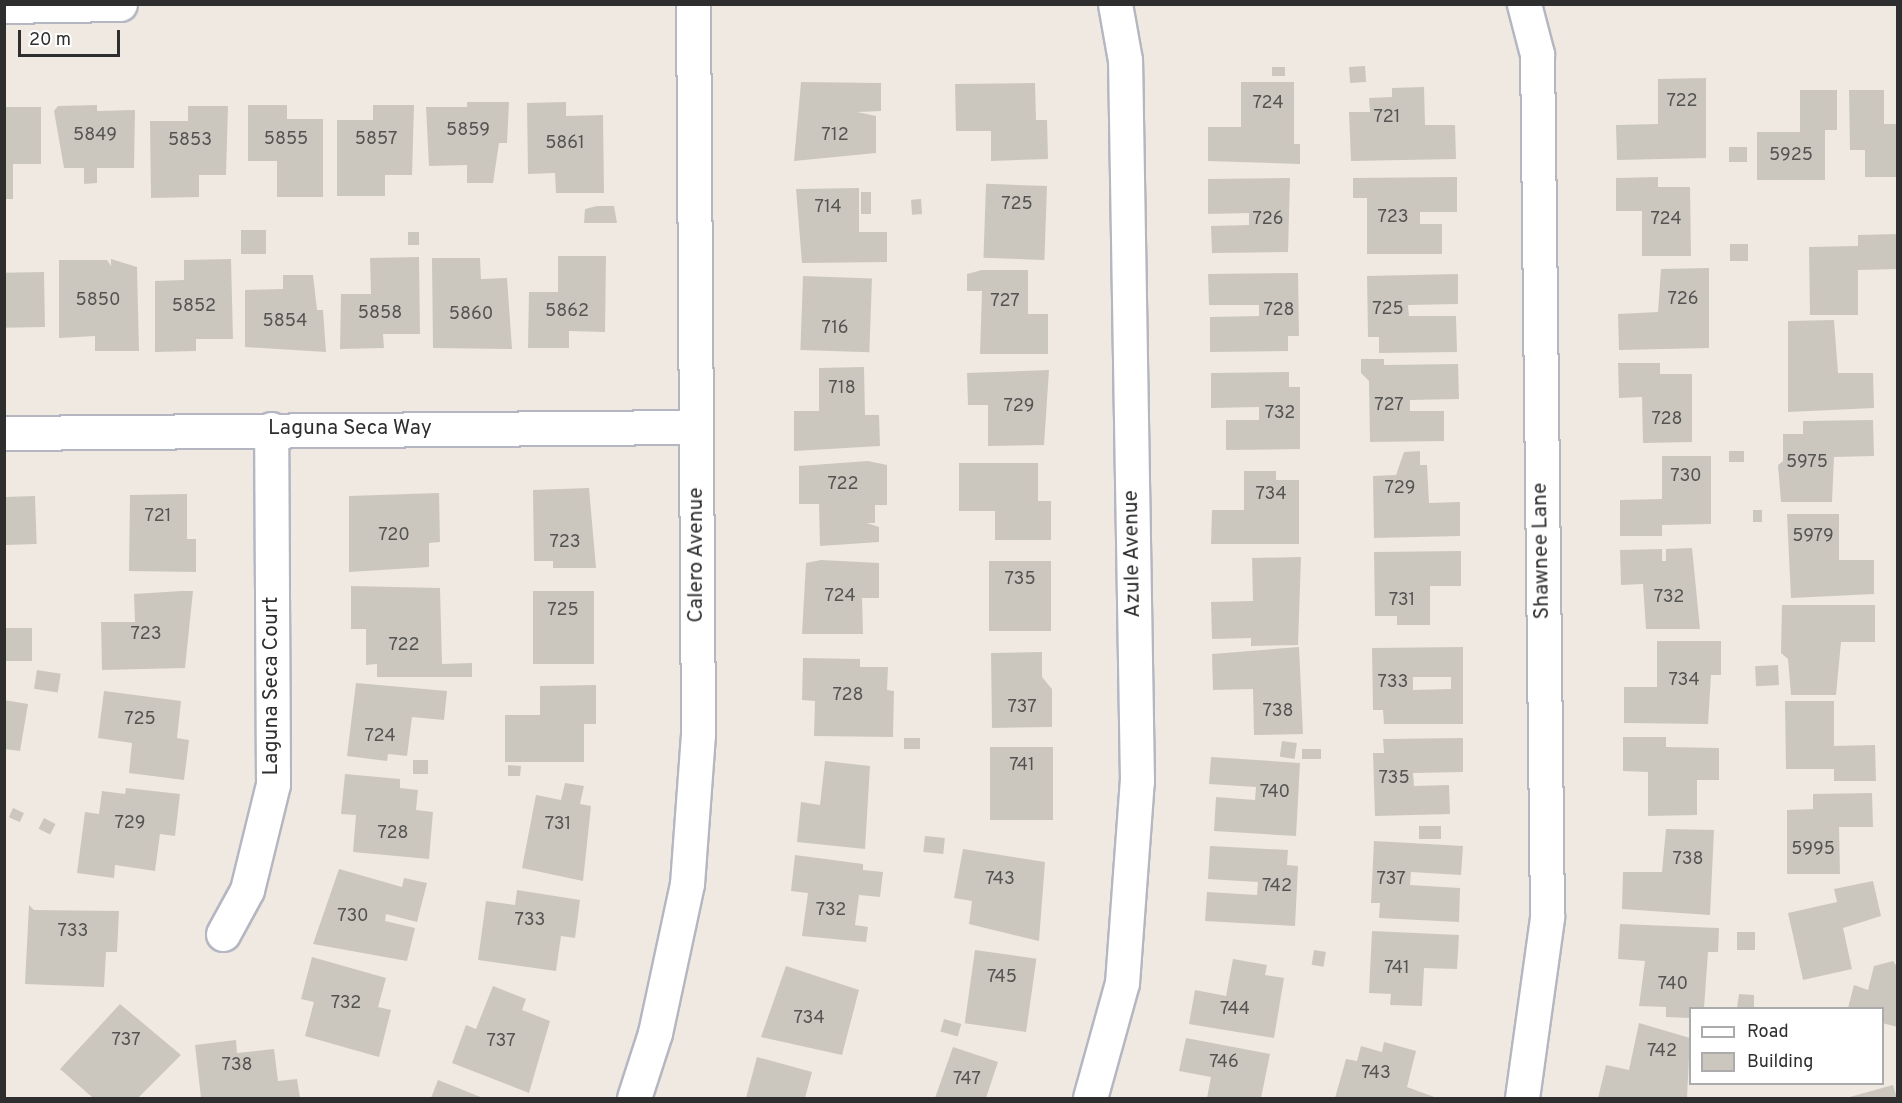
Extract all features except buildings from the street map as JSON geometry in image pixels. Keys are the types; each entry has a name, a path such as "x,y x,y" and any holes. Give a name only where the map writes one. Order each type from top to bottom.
{"street":[{"path":"4,6 120,4"},
{"name":"Calero Avenue","path":"634,1098 655,1034 687,884 698,734 693,4"},
{"name":"Azule Avenue","path":"1090,1098 1122,983 1137,781 1125,60 1115,4"},
{"name":"Shawnee Lane","path":"1522,1098 1547,917 1537,54 1524,4"},
{"name":"Laguna Seca Way","path":"4,433 696,427"},
{"name":"Laguna Seca Court","path":"223,934 247,890 273,784 271,429"}]}
